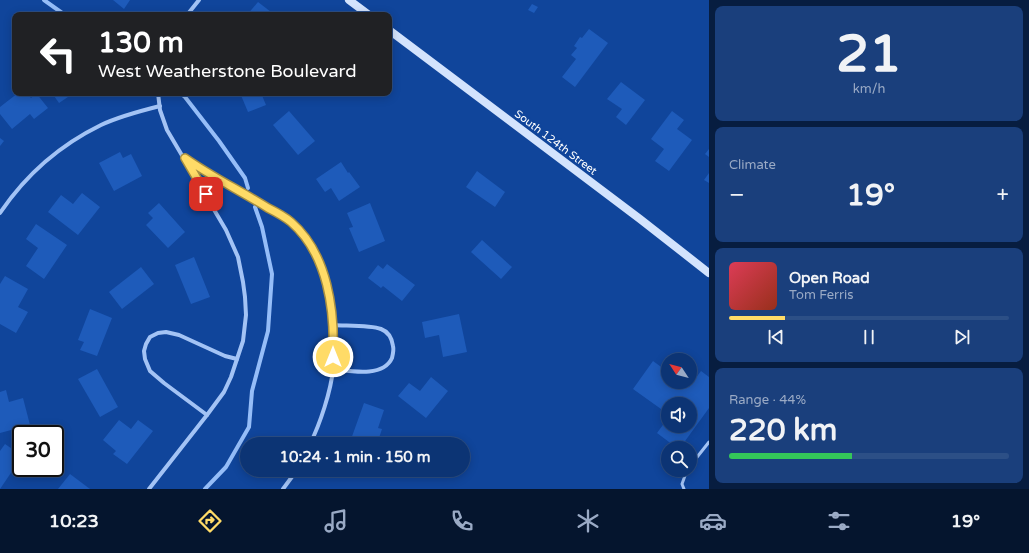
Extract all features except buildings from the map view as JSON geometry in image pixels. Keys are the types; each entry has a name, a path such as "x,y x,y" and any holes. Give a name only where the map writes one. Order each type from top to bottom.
{"street":[{"path":"189,12 198,0"},
{"path":"349,0 365,12"},
{"name":"South 124th Street","path":"392,32 640,219 709,273"},
{"path":"149,489 224,392 231,377 243,341 246,315 244,282 238,257 226,230 185,158 167,130 160,110 158,96"},
{"path":"0,213 8,201 38,168 61,149 101,125 137,111 160,106"},
{"path":"185,158 291,222 313,248 324,271 332,311 334,344 333,369 323,411 313,437"},
{"path":"332,325 381,329 387,332 394,347 390,362 385,367 375,371 358,372 333,369"},
{"path":"207,415 150,370 145,359 144,351 146,344 150,337 158,333 166,332 179,335 225,356 237,359"},
{"path":"283,489 291,477"}],"lane":[{"path":"697,457 709,442"},
{"path":"684,477 682,484 684,489"}],"waterway":[{"path":"44,0 61,12"},
{"path":"184,96 219,141 245,178 248,188"},
{"path":"205,489 226,467 249,427 252,391 268,331 272,274 262,227 255,207"}],"route":[{"path":"206,194 185,158 291,222 306,238 313,248 324,271 332,311 334,344 333,357"}]}
